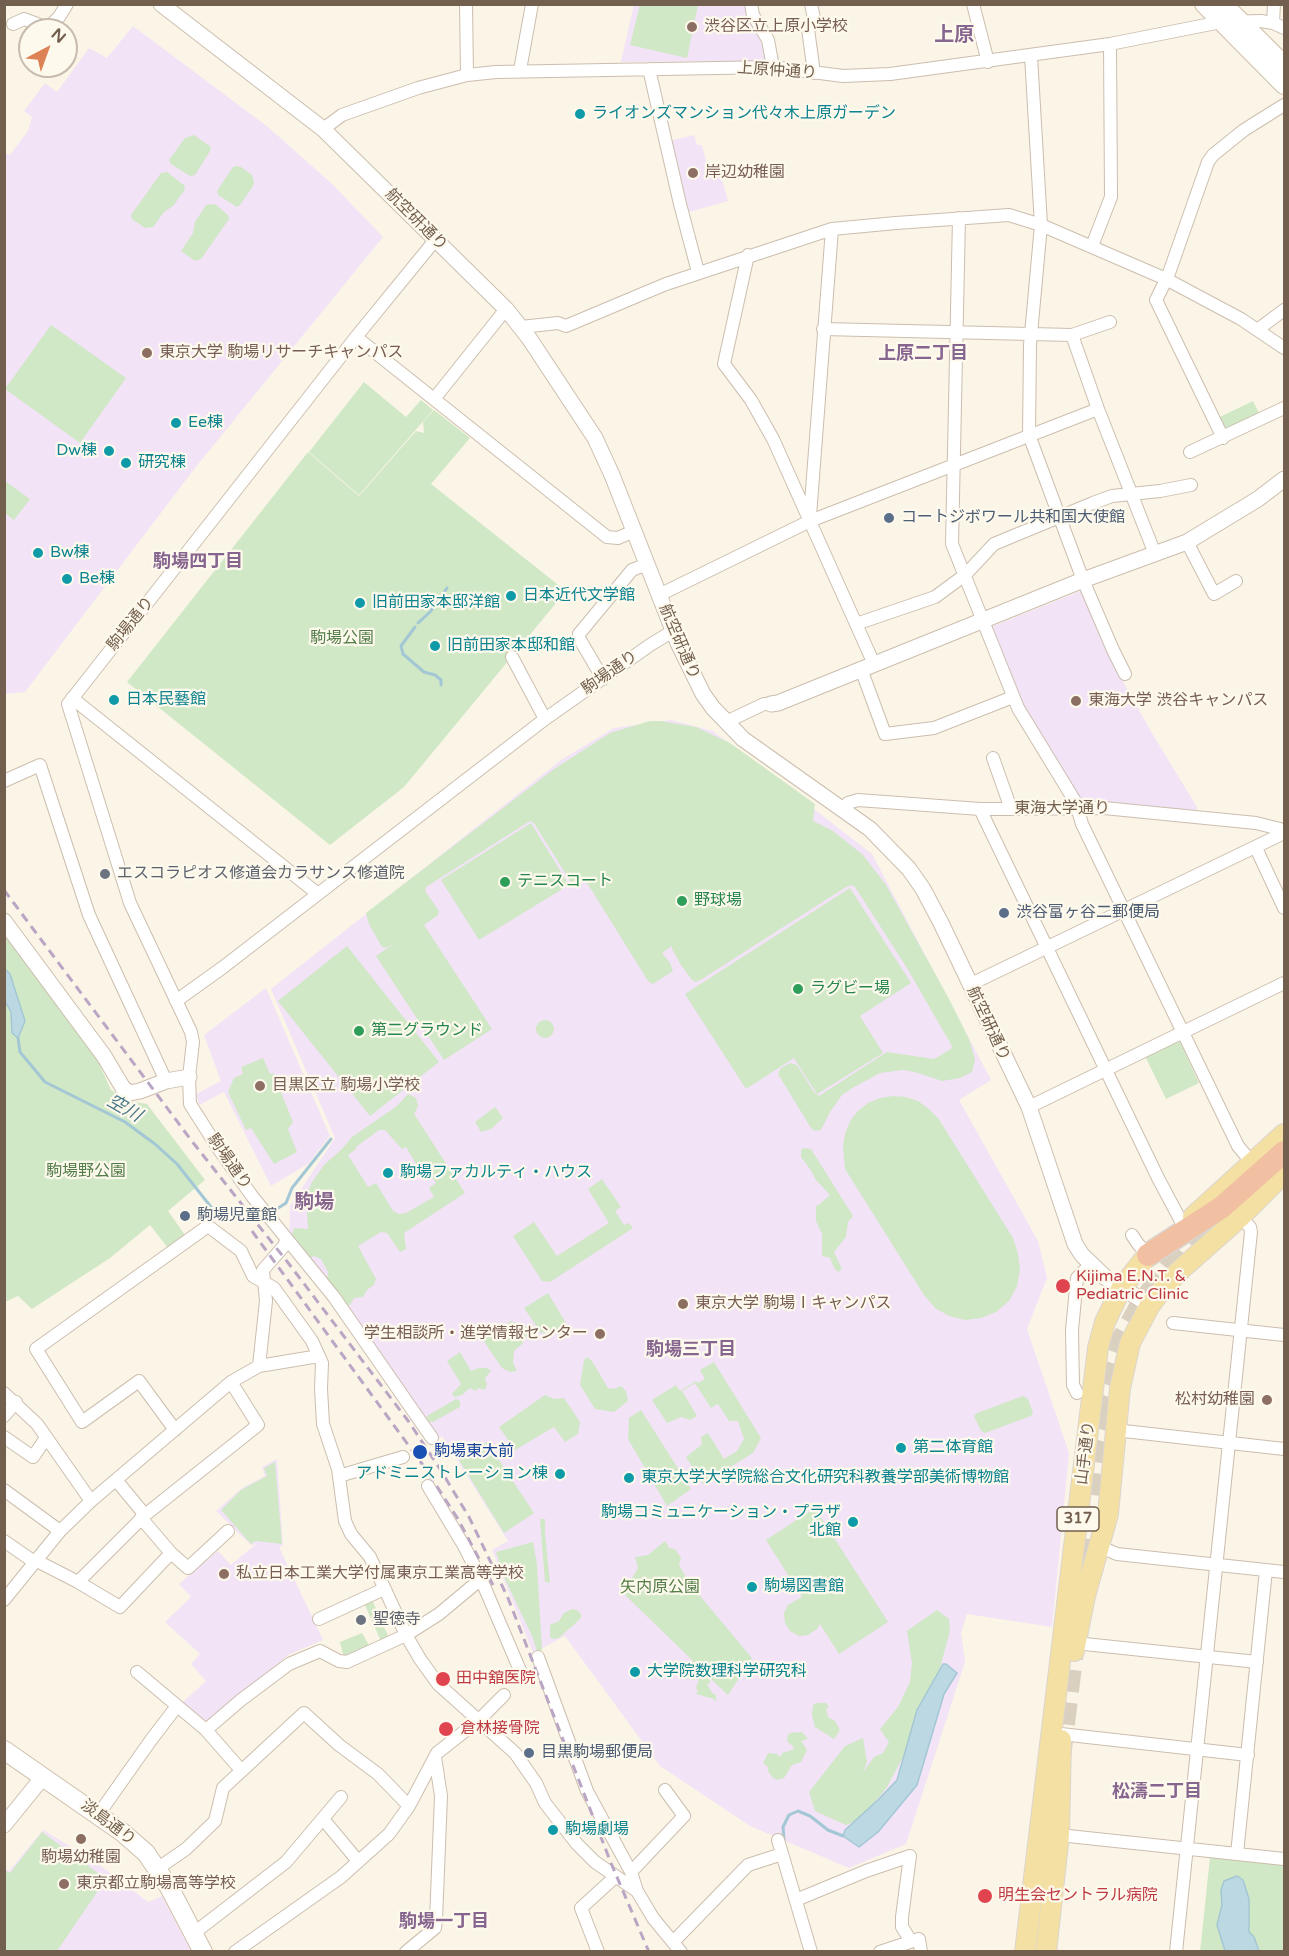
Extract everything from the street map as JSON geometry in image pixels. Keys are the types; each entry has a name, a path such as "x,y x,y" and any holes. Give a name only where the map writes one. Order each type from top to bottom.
{"highway":[{"path":"1148,1255 1186,1227 1241,1192 1284,1152"}],"main road":[{"path":"1204,4 1228,16 1284,65"},
{"path":"1228,16 1284,85"},
{"path":"1186,1227 1284,1134"},
{"name":"山手通り","path":"1025,1952 1048,1753 1069,1642 1102,1538 1111,1491 1115,1431 1130,1343 1150,1305 1178,1272 1281,1183"},
{"name":"山手通り","path":"1035,1952 1061,1734 1069,1642 1070,1584 1098,1348 1105,1322 1121,1289 1148,1255"},
{"path":"1079,1513 1081,1528 1090,1533 1098,1530 1111,1491"},
{"path":"1070,1584 1082,1542 1087,1541 1092,1544 1095,1551 1095,1562"},
{"name":"317","path":"1046,1952 1059,1836 1061,1734"},
{"name":"淡島通り","path":"4,1750 133,1840 146,1853 203,1952"},
{"name":"317","path":"1014,1952 1028,1832 1048,1753"}],"street":[{"path":"13,24 24,19 48,28 67,4"},
{"path":"466,4 467,75"},
{"path":"520,70 532,4"},
{"path":"751,4 753,15 768,40 773,67"},
{"path":"811,4 815,23 808,29 814,73"},
{"path":"973,4 988,62"},
{"path":"1274,4 1279,25"},
{"name":"航空研通り","path":"170,7 322,129 436,239 521,327 595,438 673,631 691,673 703,694 743,739 876,835 909,869 924,889 1029,1107 1075,1244 1090,1264 1106,1278 1150,1305"},
{"name":"上原仲通り","path":"322,129 336,118 353,110 418,88 467,75 520,70 773,67 843,76 890,74 1110,44 1228,16 1279,25"},
{"path":"1092,246 1111,197 1110,44"},
{"path":"1031,56 1041,225 1032,334 1029,435 1083,580 1125,674"},
{"path":"649,69 698,272"},
{"path":"1223,438 1156,300 1166,279 1208,162 1213,155 1244,130 1284,105"},
{"path":"521,327 558,323 566,326 698,272 832,229 1009,215 1041,225 1166,279 1257,330 1284,348"},
{"path":"959,218 952,544 1018,708 1076,804 1124,911 1238,1146 1253,1164"},
{"path":"810,521 809,504 832,229"},
{"name":"駒場通り","path":"432,1438 334,1297 252,1196 190,1104 189,1077 193,1042 191,1032 130,903 68,704 356,337 436,239"},
{"path":"748,255 724,364 751,400 773,439 856,624 885,734 934,728 1013,697"},
{"path":"434,399 506,309"},
{"path":"1257,330 1284,310"},
{"path":"823,329 1072,335 1110,322"},
{"path":"1072,335 1098,409 1155,554"},
{"path":"356,337 608,537 618,538 634,531"},
{"path":"1190,452 1284,408"},
{"path":"659,595 810,521 1098,409"},
{"path":"726,722 764,704 778,703 1083,580 1187,542 1258,499 1284,479"},
{"path":"856,624 935,597 965,575 994,544 1102,499 1191,484"},
{"path":"1187,542 1214,594 1236,581"},
{"path":"603,679 579,639 579,634 632,570 647,564"},
{"name":"駒場通り","path":"176,1000 184,997 545,719 673,631"},
{"path":"512,657 545,719"},
{"path":"72,698 318,894"},
{"path":"993,758 1011,809"},
{"path":"4,781 40,765 89,915 166,1081"},
{"name":"東海大学通り","path":"843,810 848,803 858,800 980,809 1136,810 1256,823 1284,832"},
{"path":"980,809 1104,1069 1186,1227"},
{"path":"969,985 1256,848 1284,832"},
{"path":"1256,848 1284,908"},
{"path":"4,921 104,1056 123,1088 130,1092 140,1091 166,1081 189,1077"},
{"path":"1029,1107 1284,983"},
{"path":"1176,1952 1251,1232 1250,1227 1240,1217"},
{"path":"175,1430 139,1380 82,1422 36,1349 208,1226 241,1251 253,1276 274,1288 312,1341 322,1363 323,1424 339,1476 345,1521 351,1534 370,1557 406,1635 438,1684 515,1753 536,1783 545,1803 577,1844 615,1878 637,1891"},
{"path":"1132,1234 1148,1255"},
{"path":"259,1366 266,1301 263,1270 287,1240"},
{"path":"1077,1392 1073,1385 1072,1330 1077,1278 1090,1264"},
{"path":"1173,1323 1284,1335"},
{"path":"4,1600 60,1531 91,1501 231,1382 259,1366 319,1356"},
{"path":"78,1582 143,1516 258,1425 231,1382"},
{"path":"4,1393 37,1424 91,1501"},
{"path":"4,1416 16,1402"},
{"path":"1115,1431 1284,1449"},
{"path":"4,1437 33,1457 46,1438"},
{"path":"339,1476 403,1457"},
{"path":"116,1480 171,1553 188,1568 228,1531"},
{"path":"428,1486 481,1579 522,1675"},
{"path":"4,1490 60,1531"},
{"path":"1102,1538 1105,1549 1117,1554 1284,1572"},
{"path":"4,1541 30,1559 78,1582 120,1606 171,1553"},
{"path":"1237,1854 1266,1570"},
{"path":"206,1730 289,1664 320,1651 339,1661 347,1662 406,1635 440,1614 481,1579"},
{"path":"319,1619 384,1589"},
{"path":"1069,1642 1257,1662"},
{"path":"538,1657 587,1791 631,1872 637,1891 653,1918 681,1952"},
{"path":"137,1672 206,1730 241,1770"},
{"path":"235,1952 341,1877 389,1834 409,1806 437,1753 479,1720 504,1695"},
{"path":"98,1815 177,1706"},
{"path":"157,1869 186,1850 215,1821 223,1788 304,1713 339,1745 378,1774 409,1806"},
{"path":"1061,1734 1248,1755"},
{"path":"406,1952 435,1928 441,1796 435,1758"},
{"path":"4,1825 43,1777"},
{"path":"631,1872 684,1816 665,1791"},
{"path":"194,1933 286,1862 341,1797"},
{"path":"323,1819 358,1862"},
{"path":"1059,1836 1284,1859"},
{"path":"778,1840 812,1952"},
{"path":"674,1941 748,1865 782,1854"},
{"path":"796,1900 866,1871 910,1856 902,1927 911,1941"},
{"path":"598,1952 581,1908 615,1878"},
{"path":"880,1952 920,1939 921,1952"}],"shaded area":[{"name":"渋谷区立上原小学校","path":"634,4 747,5 762,37 768,61 621,62"},
{"name":"東京大学 駒場リサーチキャンパス","path":"133,26 268,127 332,184 383,237 195,468 25,692 5,694 4,152 10,155 28,131 32,117 24,111 45,83 57,92 67,78 78,78 78,63 89,48 107,58"},
{"name":"岸辺幼稚園","path":"694,135 697,145 702,145 709,174 720,172 728,201 686,213 670,141"},
{"name":"東海大学 渋谷キャンパス","path":"1081,591 1120,676 1197,807 1196,811 1082,802 1021,705 991,627"},
{"name":"東京大学 駒場Ⅰキャンパス","path":"671,720 713,731 872,854 991,1080 959,1100 1038,1241 1047,1278 1027,1329 1069,1453 1052,1627 967,1614 961,1633 965,1662 906,1844 849,1868 750,1826 660,1766 565,1636 533,1653 492,1550 508,1541 442,1436 431,1443 289,1247 290,1206 335,1138 271,989 561,760 614,728"},
{"name":"目黒区立 駒場小学校","path":"266,988 330,1136 308,1164 271,1186 224,1092 199,1105 196,1094 221,1081 204,1035"},
{"path":"277,1459 283,1546 279,1547 323,1640 288,1655 207,1723 183,1702 206,1681 191,1664 200,1654 165,1622 191,1597 179,1584 218,1551 231,1565 256,1544 251,1545 216,1511 242,1488 265,1476 262,1467"},
{"name":"東京都立駒場高等学校","path":"43,1830 93,1860 148,1902 162,1896 191,1951 5,1951 4,1868 9,1871"}],"green space":[{"path":"640,5 698,5 687,58 630,45"},
{"path":"194,135 211,147 195,175 190,176 171,164 169,160 185,138"},
{"path":"236,166 252,175 254,182 237,207 218,195 217,191"},
{"path":"167,172 185,186 184,191 153,227 145,228 132,219 131,215 161,173"},
{"path":"215,204 228,215 229,219 201,259 195,261 181,251 193,233 195,222 206,205"},
{"path":"51,325 126,378 80,443 5,389"},
{"path":"364,382 406,417 421,400 433,410 359,495 309,452"},
{"path":"1253,401 1260,415 1226,431 1220,417"},
{"name":"駒場公園","path":"434,410 470,438 431,484 566,591 404,787 330,845 127,682 308,452 359,496 416,431 424,433 423,422"},
{"path":"5,481 30,499 14,520 5,513"},
{"path":"650,721 696,727 730,743 815,804 813,821 833,831 863,855 886,885 948,997 969,1039 975,1059 972,1072 960,1078 942,1081 903,1070 880,1073 842,1095 821,1130 815,1131 778,1074 781,1068 790,1063 797,1065 819,1096 887,1052 934,1059 951,1049 952,1046 907,968 855,887 851,885 846,887 696,982 681,965 672,946 662,953 673,971 653,984 648,981 589,886 585,881 572,881 572,884 534,823 530,821 426,887 425,891 439,911 438,915 424,925 492,1029 444,1060 376,956 395,943 386,948 382,947 369,924 366,913 554,769 610,733"},
{"name":"テニスコート","path":"531,823 569,885 479,940 441,880"},
{"name":"ラグビー場","path":"850,888 911,983 860,1016 883,1053 817,1094 794,1058 746,1089 685,994"},
{"name":"駒場野公園","path":"4,934 97,1059 111,1090 129,1101 147,1104 205,1180 168,1211 185,1235 168,1248 150,1225 110,1258 32,1309 18,1296 5,1302"},
{"name":"第二グラウンド","path":"347,946 439,1062 370,1116 278,1001"},
{"path":"545,1020 551,1023 554,1029 551,1035 545,1038 539,1035 536,1029 539,1023"},
{"path":"1179,1040 1199,1083 1166,1099 1145,1056"},
{"path":"263,1058 270,1074 273,1073 293,1122 288,1129 297,1152 274,1164 251,1128 246,1130 228,1092 234,1078 243,1074 241,1067"},
{"path":"408,1094 416,1098 418,1106 414,1114 465,1193 404,1233 406,1249 400,1252 387,1233 381,1232 358,1246 376,1279 374,1285 363,1297 354,1298 350,1305 347,1305 339,1297 337,1290 327,1281 328,1272 321,1259 314,1256 310,1258 291,1237 294,1228 308,1229 306,1196 312,1182 324,1165 352,1137 397,1106","holes":["379,1130 385,1130 402,1149 406,1147 421,1172 427,1169 436,1183 429,1188 434,1197 406,1213 399,1214 393,1211 376,1183 368,1187 348,1155"]},
{"path":"893,1096 918,1101 938,1118 1013,1238 1020,1270 1017,1286 1009,1301 996,1312 981,1318 965,1320 949,1316 935,1308 924,1295 845,1169 843,1146 850,1121 868,1103"},
{"path":"495,1107 503,1118 491,1129 481,1132 475,1122"},
{"path":"811,1149 853,1216 848,1222 846,1237 834,1252 842,1269 838,1272 830,1258 822,1256 822,1234 816,1221 816,1206 830,1195 816,1180 801,1157 801,1150"},
{"path":"602,1179 621,1207 615,1211 624,1225 629,1223 633,1228 550,1282 542,1281 513,1236 534,1222 557,1256 609,1223 588,1189"},
{"path":"548,1293 570,1330 562,1335 554,1332 541,1333 524,1308"},
{"path":"511,1321 531,1329 522,1344 514,1351 513,1363 517,1371 510,1372 502,1368 483,1340"},
{"path":"460,1352 471,1371 487,1368 491,1371 485,1378 487,1385 485,1390 479,1388 475,1391 470,1388 462,1395 454,1397 452,1394 461,1384 447,1361"},
{"path":"587,1357 592,1361 608,1388 614,1389 621,1386 626,1391 628,1401 614,1412 595,1409 580,1385 584,1360"},
{"path":"714,1362 761,1438 753,1453 703,1484 686,1457 702,1444 701,1437 708,1433 724,1459 737,1451 744,1439 738,1421 729,1421 718,1404 711,1408 695,1383 682,1391 697,1416 690,1420 681,1417 667,1423 652,1400 676,1385 680,1391 696,1381 698,1383 705,1379 700,1370"},
{"path":"545,1395 554,1399 564,1398 580,1422 578,1434 565,1442 554,1427 515,1450 499,1427"},
{"path":"1023,1396 1028,1399 1033,1413 1031,1416 985,1433 981,1431 974,1416 977,1413"},
{"path":"456,1399 460,1401 460,1407 433,1422 428,1421 427,1416"},
{"path":"641,1410 691,1489 667,1506 628,1439 629,1418"},
{"path":"487,1442 534,1513 504,1533 459,1460"},
{"path":"275,1462 282,1544 256,1541 251,1544 221,1510 241,1490 267,1476 264,1468"},
{"path":"815,1508 888,1622 839,1654 820,1624 808,1635 799,1636 790,1631 785,1623 784,1613 788,1605 802,1597 766,1540"},
{"path":"540,1519 545,1519 550,1583 545,1582"},
{"name":"矢内原公園","path":"665,1541 669,1548 675,1549 681,1558 679,1565 690,1584 752,1658 728,1695 710,1678 710,1683 707,1684 712,1693 716,1695 716,1702 714,1699 696,1694 698,1677 694,1680 686,1678 690,1667 687,1666 693,1661 623,1593 638,1568 635,1557 648,1555"},
{"path":"533,1542 537,1564 542,1650 537,1651 504,1577 496,1552"},
{"path":"372,1600 389,1638 381,1641 364,1603"},
{"path":"572,1609 581,1614 581,1618 559,1638 552,1639 550,1625 559,1621 564,1613"},
{"path":"937,1610 949,1619 950,1631 938,1675 912,1740 887,1787 863,1818 846,1825 815,1811 809,1792 845,1746 863,1738 867,1762 863,1772 874,1757 883,1753 889,1742 880,1729 898,1707 910,1682 912,1663 907,1631"},
{"path":"362,1633 370,1647 344,1658 340,1642"},
{"path":"826,1703 829,1707 826,1709 828,1717 835,1721 840,1730 834,1739 815,1727 812,1715 813,1705"},
{"path":"802,1732 808,1739 801,1741 807,1750 801,1762 792,1765 784,1778 777,1780 772,1777 768,1767 763,1763 768,1753 778,1754 779,1757 782,1753 792,1750 794,1747 787,1741 788,1735"},
{"path":"42,1832 106,1879 57,1951 5,1951 5,1870 10,1873"},
{"path":"1210,1857 1284,1865 1283,1951 1200,1952"}],"water":[{"path":"5,969 10,974 25,1021 18,1038 12,1033 11,1012 5,1001"},
{"path":"943,1664 957,1673 944,1694 917,1785 878,1832 859,1847 843,1836 845,1830 897,1780 917,1710"},
{"path":"1237,1876 1243,1880 1249,1899 1249,1932 1254,1937 1259,1951 1225,1951 1217,1925 1224,1881"}],"waterway":[{"path":"418,623 430,612 447,588"},
{"path":"415,627 401,646 403,654 424,672 435,675 441,680 441,685"},
{"name":"空川","path":"18,1038 20,1052 45,1082 125,1122 155,1144 177,1164 215,1212"},
{"name":"空川","path":"272,1212 286,1203 292,1188 331,1139"},
{"path":"784,1839 783,1827 789,1815 798,1811 810,1816 828,1830 843,1836"}],"tunnel":[{"path":"1094,1415 1122,1340 1142,1303 1205,1222"},
{"path":"1060,1757 1092,1492 1098,1453 1113,1399"}],"railway":[{"path":"4,890 191,1140 409,1422 440,1469 469,1517 508,1598 611,1863 649,1952"},
{"path":"252,1231 425,1468 458,1519 493,1585"}],"place":[{"name":"渋谷区立上原小学校","path":"692,27"},
{"name":"ライオンズマンション代々木上原ガーデン","path":"580,114"},
{"name":"岸辺幼稚園","path":"693,173"},
{"name":"東京大学 駒場リサーチキャンパス","path":"147,353"},
{"name":"Ee棟","path":"176,423"},
{"name":"Dw棟","path":"109,451"},
{"name":"研究棟","path":"126,463"},
{"name":"コートジボワール共和国大使館","path":"889,518"},
{"name":"Bw棟","path":"38,553"},
{"name":"Be棟","path":"67,579"},
{"name":"日本近代文学館","path":"511,596"},
{"name":"旧前田家本邸洋館","path":"360,603"},
{"name":"旧前田家本邸和館","path":"435,646"},
{"name":"日本民藝館","path":"114,700"},
{"name":"東海大学 渋谷キャンパス","path":"1076,701"},
{"name":"エスコラピオス修道会カラサンス修道院","path":"105,874"},
{"name":"テニスコート","path":"505,882"},
{"name":"野球場","path":"682,901"},
{"name":"渋谷富ヶ谷二郵便局","path":"1004,913"},
{"name":"ラグビー場","path":"798,989"},
{"name":"第二グラウンド","path":"359,1031"},
{"name":"目黒区立 駒場小学校","path":"260,1086"},
{"name":"駒場ファカルティ・ハウス","path":"388,1173"},
{"name":"駒場児童館","path":"185,1216"},
{"name":"Kijima E.N.T. & Pediatric Clinic","path":"1063,1286"},
{"name":"東京大学 駒場Ⅰキャンパス","path":"683,1304"},
{"name":"学生相談所・進学情報センター","path":"600,1334"},
{"name":"松村幼稚園","path":"1267,1400"},
{"name":"第二体育館","path":"901,1448"},
{"name":"駒場東大前","path":"420,1452"},
{"name":"アドミニストレーション棟","path":"560,1474"},
{"name":"東京大学大学院総合文化研究科教養学部美術博物館","path":"629,1478"},
{"name":"駒場コミュニケーション・プラザ 北館","path":"853,1522"},
{"name":"私立日本工業大学付属東京工業高等学校","path":"224,1574"},
{"name":"駒場図書館","path":"752,1587"},
{"name":"聖徳寺","path":"361,1620"},
{"name":"大学院数理科学研究科","path":"635,1672"},
{"name":"田中舘医院","path":"443,1679"},
{"name":"倉林接骨院","path":"446,1729"},
{"name":"目黒駒場郵便局","path":"529,1753"},
{"name":"駒場劇場","path":"553,1830"},
{"name":"駒場幼稚園","path":"81,1839"},
{"name":"東京都立駒場高等学校","path":"64,1884"},
{"name":"明生会セントラル病院","path":"985,1896"}],"district":[{"name":"上原","path":"954,36"},
{"name":"上原二丁目","path":"923,354"},
{"name":"駒場四丁目","path":"198,562"},
{"name":"駒場","path":"314,1203"},
{"name":"駒場三丁目","path":"691,1350"},
{"name":"松濤二丁目","path":"1157,1792"},
{"name":"駒場一丁目","path":"444,1922"}]}
